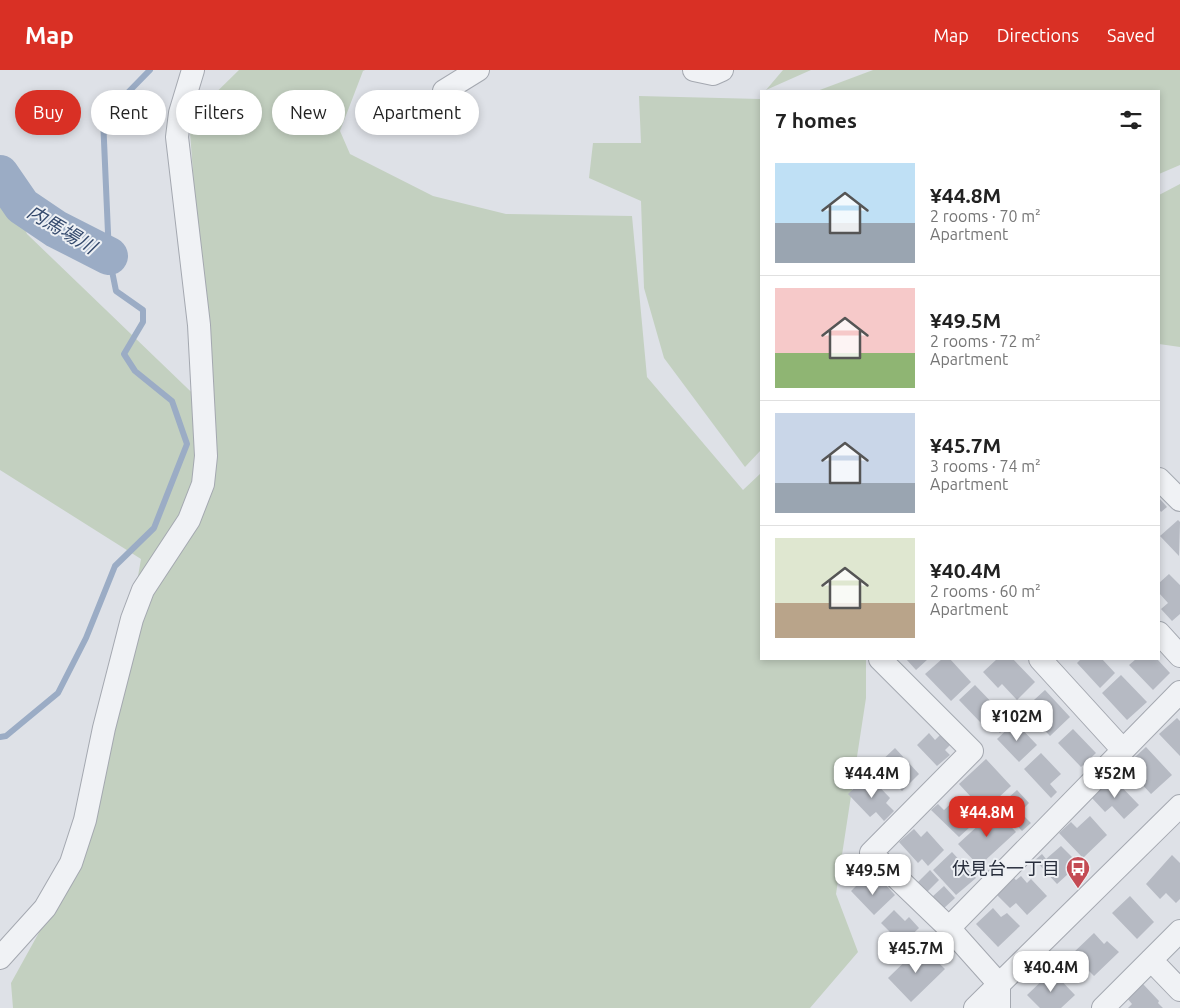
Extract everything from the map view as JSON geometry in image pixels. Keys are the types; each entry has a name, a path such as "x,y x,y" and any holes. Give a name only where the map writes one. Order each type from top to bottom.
{"street":[{"path":"0,958 46,908 71,863 85,820 104,728 132,619 143,590 189,520 203,484 206,456 199,324 176,137 180,113 193,70"},
{"path":"446,90 478,70"},
{"path":"694,70 713,74 722,70"},
{"path":"1160,480 1180,500"},
{"path":"1160,634 1180,656"},
{"path":"881,660 972,751 871,853 949,928 999,984 999,1008"},
{"path":"1041,660 1124,750"},
{"path":"949,928 1180,692"},
{"path":"975,1008 1180,806"},
{"path":"1103,1008 1180,931"},
{"path":"1151,960 1180,990"}],"green space":[{"path":"239,70 365,70 355,90 345,118 345,90 272,90 272,135 342,135 350,154 433,196 506,214 632,216 647,377 743,490 760,474 760,660 866,660 866,698 836,894 858,952 810,1008 13,1008 11,983 68,880 114,714 141,559 0,470 0,163 27,234 211,411 190,135 262,135 262,90 219,90"},
{"path":"783,70 811,70 766,90"},
{"path":"873,70 1180,70 1180,165 1160,174 1160,90 820,90"},
{"path":"639,96 760,99 760,451 745,467 664,358 644,288 641,201 589,178 593,143 641,143"},
{"path":"1180,184 1180,347 1160,344 1160,194"}],"building":[{"path":"1160,499 1167,507 1161,512 1160,510"},
{"path":"1178,520 1180,522 1179,556 1160,536"},
{"path":"1169,574 1180,585 1180,614 1172,621 1161,609 1168,603 1160,594 1160,582"},
{"path":"907,660 927,660 916,670"},
{"path":"941,660 951,660 971,682 951,701 925,674"},
{"path":"996,660 1014,660 1035,682 1017,700 1002,684 998,688 983,672"},
{"path":"1080,660 1103,660 1115,673 1100,688 1077,663"},
{"path":"1135,660 1158,660 1170,673 1153,690 1129,665"},
{"path":"1121,675 1147,702 1127,720 1102,693"},
{"path":"975,685 998,709 982,724 959,700"},
{"path":"1045,690 1070,717 1050,736 1024,709"},
{"path":"1005,715 1011,722 1000,733 993,726"},
{"path":"1177,718 1180,721 1180,756 1159,734"},
{"path":"1015,722 1037,745 1019,762 997,739"},
{"path":"1073,729 1096,753 1081,767 1058,743"},
{"path":"929,733 935,740 940,735 950,745 945,750 950,755 937,766 917,745"},
{"path":"1146,747 1172,775 1151,794 1125,766"},
{"path":"895,748 919,774 902,791 877,765"},
{"path":"1041,753 1061,774 1050,784 1057,792 1051,798 1024,769"},
{"path":"986,759 1011,786 984,811 959,784"},
{"path":"868,775 890,798 886,803 894,811 884,821 876,812 870,817 848,794"},
{"path":"1112,777 1139,805 1124,819 1112,806 1105,812 1091,797"},
{"path":"1017,790 1029,803 1020,812 1031,823 1022,831 999,806"},
{"path":"959,796 980,818 959,837 931,810 938,804 944,810"},
{"path":"995,810 1016,832 979,866 958,844"},
{"path":"1090,816 1107,835 1083,858 1059,833 1071,822 1077,828"},
{"path":"914,829 921,837 927,831 944,850 928,866 922,859 918,863 899,842"},
{"path":"1061,846 1079,864 1057,884 1035,860 1042,854 1046,859"},
{"path":"952,852 976,878 956,895 933,870"},
{"path":"1172,855 1180,863 1180,899 1176,903 1166,893 1160,899 1146,884"},
{"path":"930,870 939,880 926,893 917,883"},
{"path":"1021,876 1027,883 1031,879 1047,896 1027,915 1016,903 1010,908 996,894 1013,877 1016,880"},
{"path":"863,879 876,888 883,882 895,895 874,915 851,891"},
{"path":"944,886 955,898 943,909 932,897"},
{"path":"1130,896 1154,922 1137,939 1112,913"},
{"path":"993,908 1001,917 1007,913 1020,926 998,947 976,924"},
{"path":"894,910 905,921 909,917 919,928 902,944 881,923"},
{"path":"1094,933 1104,944 1107,941 1119,952 1094,976 1072,954"},
{"path":"921,946 945,969 911,1002 888,978"},
{"path":"1052,971 1075,995 1061,1008 1040,1008 1027,995"},
{"path":"1143,984 1163,1008 1128,1008 1132,1004 1127,998"}],"waterway":[{"path":"0,737 6,736 58,693 86,638 115,566 154,528 187,444 172,401 135,371 124,354 143,322 143,310 116,291 109,256 103,118 150,70"},
{"name":"内馬場川","path":"0,174 22,206 56,229 109,256"}],"place":[{"name":"伏見台一丁目","path":"1078,889"}]}
